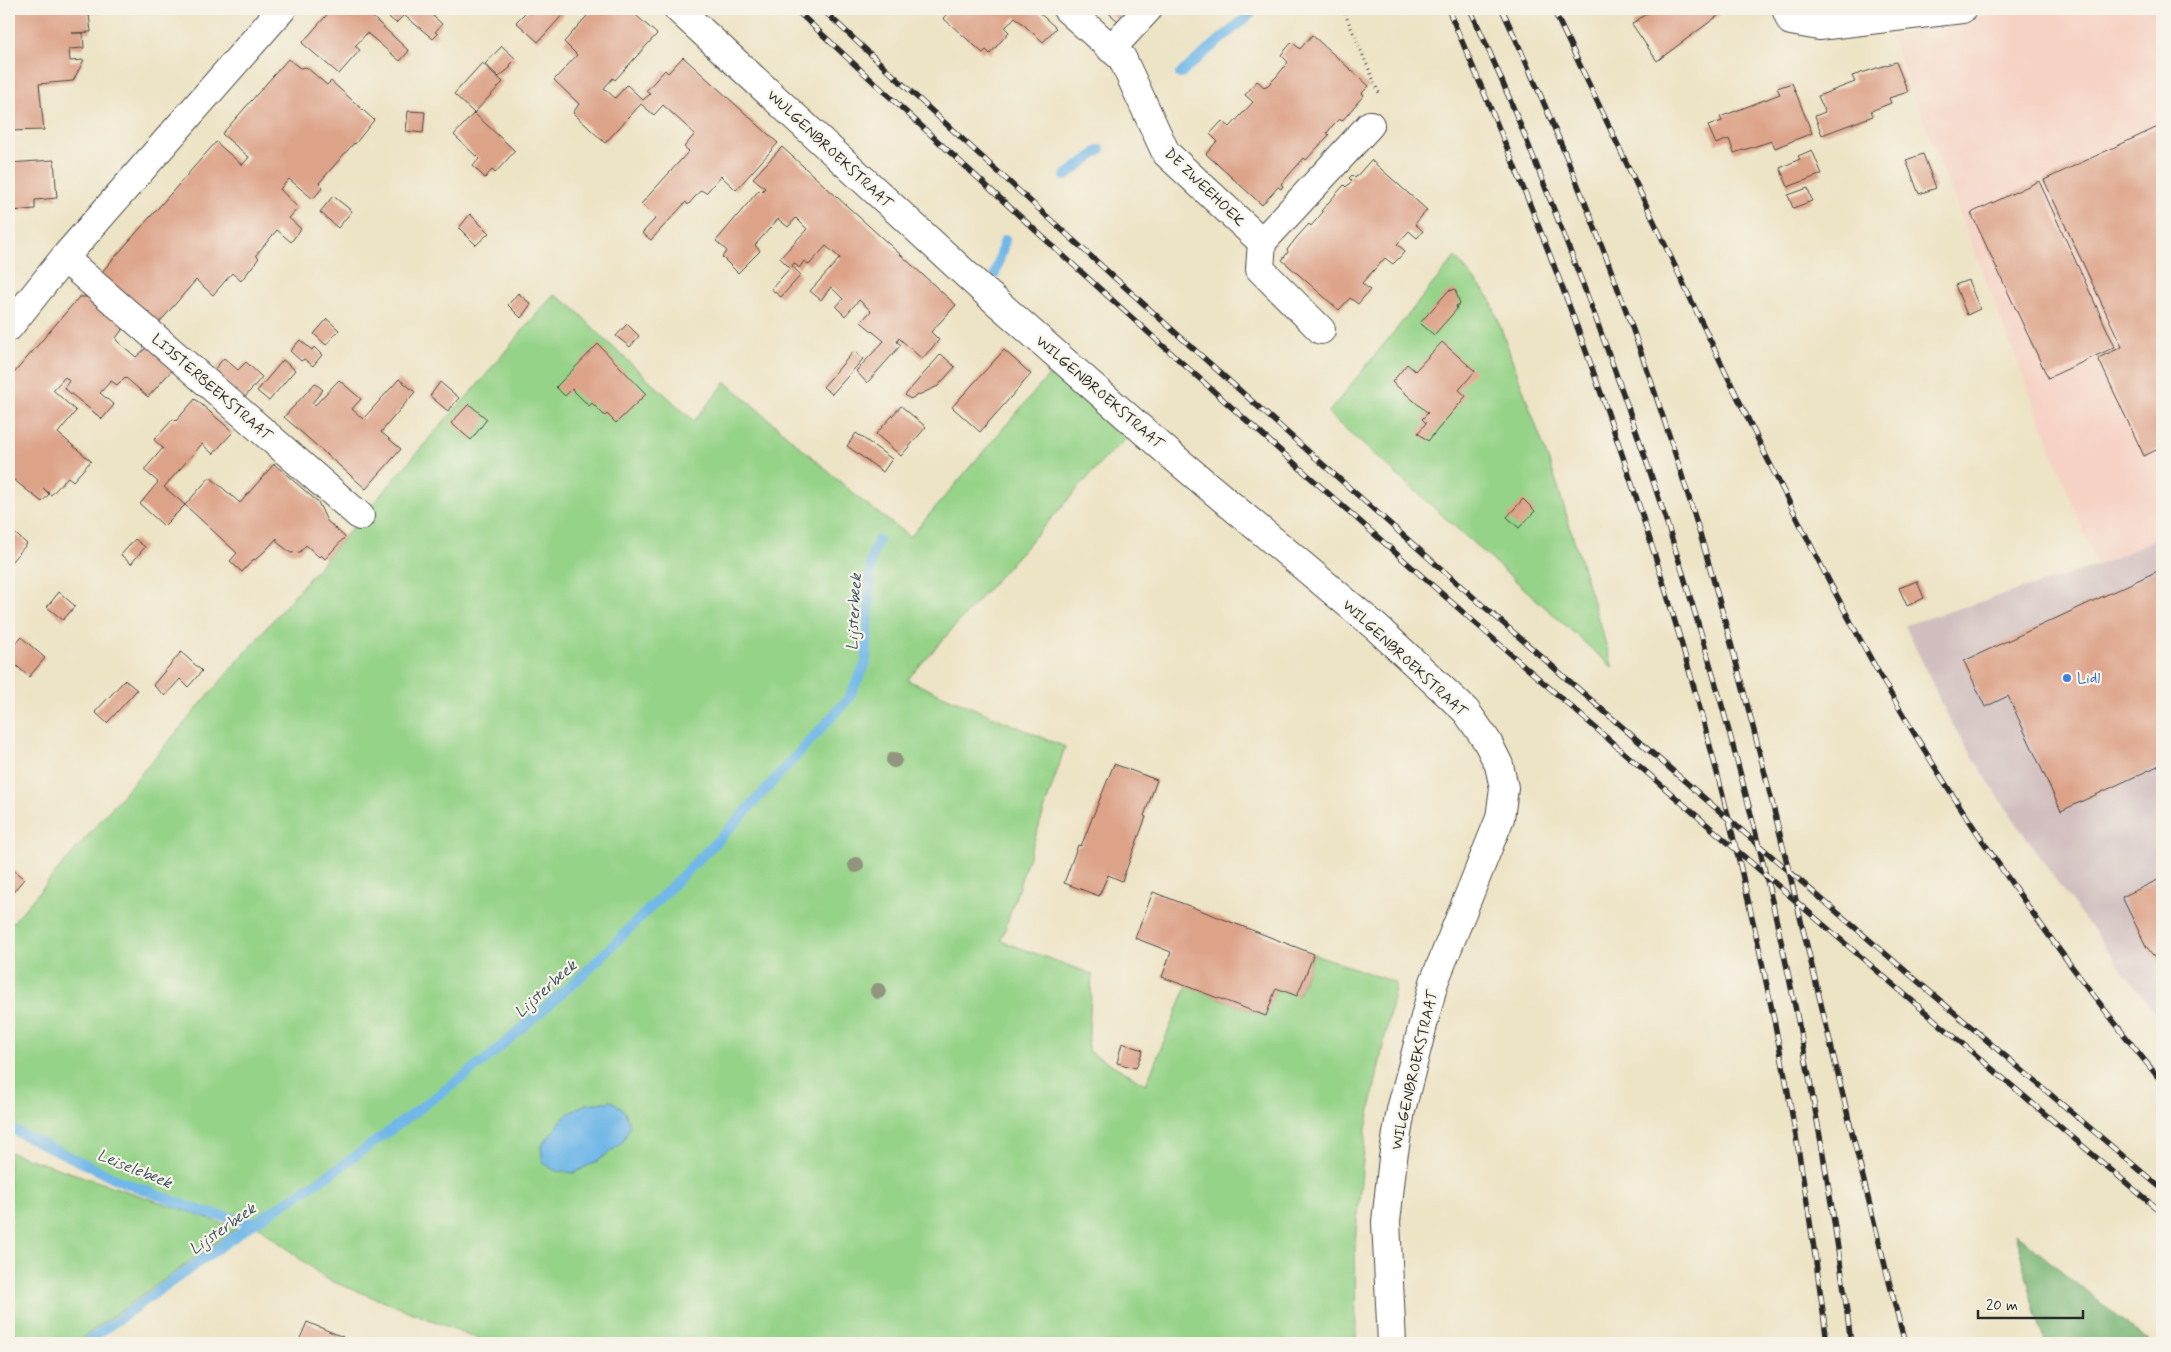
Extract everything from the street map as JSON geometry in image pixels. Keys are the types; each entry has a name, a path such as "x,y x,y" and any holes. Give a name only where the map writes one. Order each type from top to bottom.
{"street":[{"path":"9,327 64,258 282,9"},
{"name":"WULGENBROEKSTRAAT","path":"678,9 982,289"},
{"name":"DE ZWEEHOEK","path":"1066,9 1122,58 1166,153 1262,242"},
{"path":"1111,49 1148,9"},
{"path":"1786,9 1791,21 1819,26 1962,9"},
{"path":"1321,330 1260,269 1262,242 1370,125"},
{"name":"LIJSTERBEEKSTRAAT","path":"64,258 360,516"},
{"name":"WILGENBROEKSTRAAT","path":"982,289 1170,455 1377,628 1466,711 1487,741 1499,765 1504,788 1500,818 1434,982 1401,1110 1386,1222 1392,1343"}],"path":[{"path":"1343,9 1380,97 1370,125"}],"shaded area":[{"path":"2016,9 2162,9 2162,536 2097,566 1891,37"},
{"path":"2162,536 2162,1022 2059,885 1993,789 1948,717 1905,625 2097,566"}],"green space":[{"path":"1455,257 1490,298 1557,484 1613,668 1328,413"},
{"path":"554,295 573,307 603,338 694,421 726,382 861,500 910,537 1049,375 1063,382 1127,438 1108,455 907,680 1065,747 1001,941 1092,974 1088,1051 1146,1084 1187,986 1265,1016 1276,988 1298,996 1314,954 1396,983 1366,1129 1355,1242 1356,1343 490,1343 326,1279 254,1223 204,1212 123,1182 9,1128 9,927"},
{"path":"9,1152 237,1228 75,1343 9,1343"},
{"path":"2015,1233 2150,1343 2044,1343"}],"water":[{"path":"613,1101 625,1112 630,1126 623,1142 599,1160 574,1173 556,1171 543,1163 541,1146 567,1114 586,1104"}],"building":[{"path":"9,9 100,9 101,13 89,14 91,32 72,33 83,33 84,48 69,49 70,61 84,60 73,81 39,84 44,130 9,131"},
{"path":"332,9 364,9 409,51 400,61 367,33 355,46 360,50 339,74 302,43"},
{"path":"379,9 441,9 433,16 442,24 435,32 438,34 433,39 404,15 396,23"},
{"path":"529,9 568,9 538,42 516,22"},
{"path":"593,9 629,9 657,34 615,80 613,78 604,88 615,98 627,85 643,100 650,94 646,91 665,70 668,73 683,57 778,143 736,190 721,176 706,193 701,190 688,205 686,202 651,240 642,233 656,218 641,204 689,151 684,147 695,134 663,105 654,115 641,104 605,143 573,113 579,104 554,80 577,55 564,42"},
{"path":"952,9 1035,9 1056,28 1043,42 1015,17 1005,28 1009,32 990,54 986,50 983,53 943,18"},
{"path":"1104,9 1128,9 1118,21"},
{"path":"1653,9 1727,9 1657,61 1632,24"},
{"path":"1312,35 1369,86 1362,93 1364,95 1342,121 1339,119 1333,125 1327,133 1329,135 1306,160 1304,158 1281,184 1283,186 1281,189 1278,187 1262,205 1206,154 1217,141 1210,134 1222,121 1230,127 1253,102 1245,95 1257,81 1265,88 1277,76 1288,62 1281,55 1292,42 1300,49"},
{"path":"502,46 516,59 510,65 511,67 499,77 485,64"},
{"path":"288,59 300,68 306,67 327,85 331,81 374,120 319,183 323,187 313,199 289,179 280,189 298,208 289,218 301,229 291,242 277,230 256,255 259,258 241,281 232,273 213,295 196,280 158,324 100,274 216,142 242,165 246,161 249,157 222,134"},
{"path":"1896,62 1908,92 1889,98 1891,103 1871,111 1873,116 1822,135 1815,116 1825,112 1818,96 1855,82 1852,76"},
{"path":"482,63 503,82 474,113 454,94"},
{"path":"1792,83 1812,133 1775,148 1772,141 1734,153 1729,139 1716,144 1708,126 1722,121 1720,117 1780,94 1777,88"},
{"path":"408,111 425,112 423,133 406,131"},
{"path":"474,113 515,151 495,173 492,170 485,178 473,166 479,159 454,135"},
{"path":"2162,125 2162,447 2144,456 2098,358 2122,347 2044,180"},
{"path":"782,147 956,305 931,332 939,340 922,359 899,338 897,342 901,345 867,383 856,371 884,341 861,322 871,311 859,300 845,316 836,307 843,299 831,287 821,300 810,291 840,258 826,246 809,265 804,261 799,268 794,263 792,266 801,275 781,297 771,289 790,268 780,258 807,229 796,218 788,227 778,219 755,245 760,251 738,273 722,257 727,251 716,241 759,190 761,192 765,188 753,178"},
{"path":"1812,150 1822,174 1788,187 1780,168 1800,159 1798,156"},
{"path":"1923,154 1936,188 1919,194 1906,160"},
{"path":"54,160 57,198 35,200 35,209 12,211 9,163"},
{"path":"1371,160 1427,210 1415,224 1423,231 1417,238 1409,231 1397,244 1405,251 1400,257 1393,264 1385,258 1362,283 1370,290 1358,304 1350,298 1339,310 1282,260 1297,237 1309,224 1311,226 1323,212 1321,211 1344,185 1346,187 1352,181 1349,178 1352,175 1355,178"},
{"path":"2039,181 2115,347 2048,378 1971,213"},
{"path":"1808,188 1812,201 1793,208 1788,195"},
{"path":"333,196 352,211 338,228 320,212"},
{"path":"470,214 489,233 476,245 459,228"},
{"path":"1968,280 1980,309 1967,315 1955,285"},
{"path":"1450,289 1450,291 1455,289 1460,304 1456,306 1457,309 1434,335 1420,323"},
{"path":"518,293 531,304 521,318 508,305"},
{"path":"79,297 91,297 125,326 116,338 117,341 136,357 148,346 173,369 148,397 125,377 117,385 111,381 100,393 114,405 102,419 64,388 69,381 65,377 53,390 76,411 58,433 91,461 73,481 68,477 51,495 43,488 49,494 42,502 9,476 9,379"},
{"path":"327,319 339,330 326,345 314,334"},
{"path":"627,324 639,336 630,347 616,336"},
{"path":"300,340 312,350 314,347 322,355 313,366 304,359 301,361 290,351"},
{"path":"1442,342 1475,371 1459,390 1466,396 1428,441 1418,433 1426,423 1422,419 1428,413 1392,382 1407,364 1415,371"},
{"path":"598,344 646,394 616,423 607,414 605,416 592,403 589,406 572,389 565,396 556,387"},
{"path":"1004,350 1031,374 980,432 952,407"},
{"path":"854,351 863,359 832,394 823,387"},
{"path":"941,354 955,367 938,386 910,399 905,395"},
{"path":"224,358 238,370 246,362 262,377 244,398 213,371"},
{"path":"283,360 295,370 269,401 257,391"},
{"path":"399,379 415,392 381,432 401,449 366,489 284,417 315,383 323,390 312,403 315,405 339,380 361,399 352,409 363,419"},
{"path":"440,382 459,398 448,411 430,396"},
{"path":"195,399 233,432 213,454 202,444 164,487 185,505 164,526 140,504 158,482 144,470 163,448 154,440 173,419 176,421"},
{"path":"469,404 487,419 471,440 451,423"},
{"path":"901,406 926,427 901,456 876,434"},
{"path":"856,433 892,459 883,472 847,446"},
{"path":"274,464 318,502 327,521 345,537 325,559 321,555 319,557 306,545 300,552 291,553 277,542 277,538 242,572 230,561 237,553 185,505 210,477 240,503"},
{"path":"1523,499 1535,511 1519,528 1507,517"},
{"path":"9,528 27,544 10,563 9,561"},
{"path":"135,539 145,547 131,564 121,555"},
{"name":"Lidl","path":"2162,569 2162,764 2061,811 2008,696 1985,707 1964,661"},
{"path":"1917,581 1924,598 1907,606 1899,588"},
{"path":"59,592 75,606 63,620 47,607"},
{"path":"21,637 45,658 29,677 9,659 9,651"},
{"path":"181,652 202,671 188,687 180,679 165,696 153,685"},
{"path":"125,680 137,690 107,723 95,712"},
{"path":"1114,764 1157,780 1144,816 1146,817 1122,881 1108,875 1099,896 1064,883 1078,845 1081,846"},
{"path":"12,869 24,879 9,897 9,873"},
{"path":"2162,878 2162,967 2146,946 2122,897"},
{"path":"1153,892 1314,954 1297,996 1276,988 1266,1016 1162,977 1171,952 1135,938"},
{"path":"1122,1043 1143,1050 1136,1068 1117,1063"},
{"path":"307,1322 343,1337 341,1343 298,1343"}],"waterway":[{"name":"Lijsterbeek","path":"1180,74 1256,9"},
{"name":"Lijsterbeek","path":"1065,176 1100,150"},
{"name":"Lijsterbeek","path":"995,274 1005,240"},
{"name":"Lijsterbeek","path":"85,1343 254,1223 339,1168 483,1062 583,975 738,820 848,699 866,663 871,560 878,540"},
{"name":"Leiselebeek","path":"9,1128 123,1182 204,1212 254,1223"}],"railway":[{"path":"795,9 962,164 1300,469 1815,918 2162,1213"},
{"path":"822,9 986,161 1317,460 1822,900 2162,1189"},
{"path":"1448,9 1549,251 1603,399 1642,514 1678,630 1740,865 1767,984 1810,1223 1827,1343"},
{"path":"1470,9 1543,182 1631,415 1674,545 1713,675 1749,807 1781,940 1832,1208 1851,1343"},
{"path":"1502,9 1589,212 1640,350 1687,490 1735,658 1760,755 1905,1343"},
{"path":"1553,9 1767,458 1869,656 1916,736 1981,839 2087,987 2162,1082"}],"place":[{"name":"Lidl","path":"2067,678"}]}
